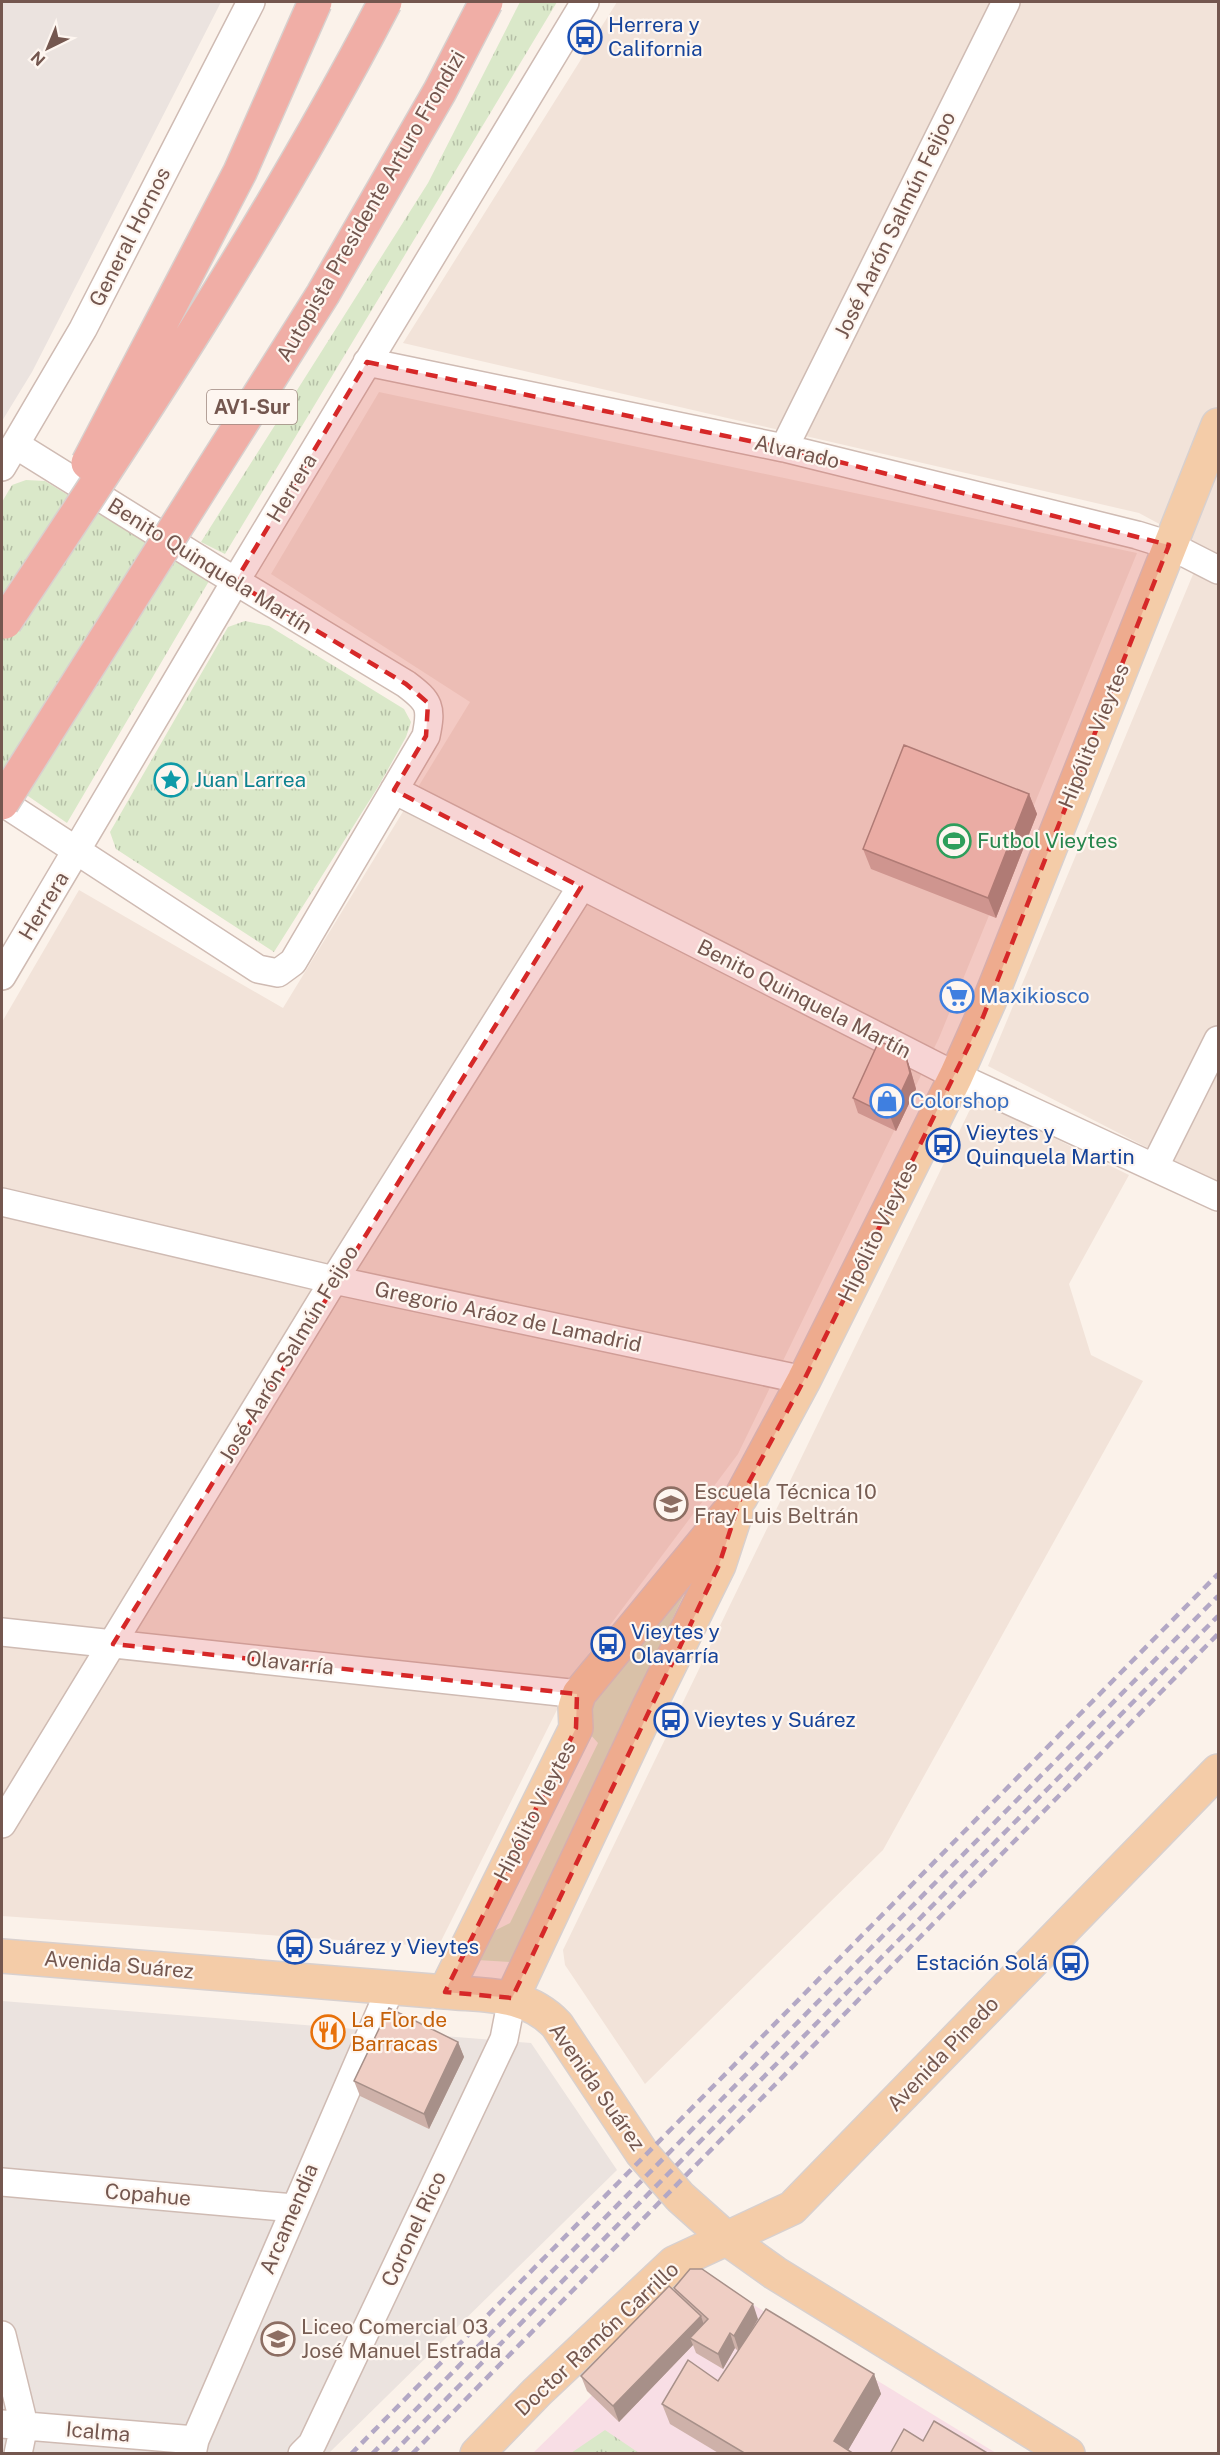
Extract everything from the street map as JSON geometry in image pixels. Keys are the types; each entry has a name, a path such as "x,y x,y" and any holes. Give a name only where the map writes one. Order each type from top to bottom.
{"highway":[{"path":"315,2 240,172 5,622 153,398 250,243 308,144 385,2"},
{"name":"Autopista Presidente Arturo Frondizi","path":"2,803 323,294 440,91 486,2"}],"main road":[{"name":"Hipólito Vieytes","path":"512,1998 649,1707 719,1565 741,1497 804,1380 956,1076 989,1002 1218,425"},
{"name":"Hipólito Vieytes","path":"445,1992 576,1728 575,1707 579,1694 741,1497"},
{"name":"Avenida Pinedo","path":"726,2238 792,2208 1218,1771"},
{"name":"Avenida Suárez","path":"2,1956 391,1987 512,1998 526,2002 543,2011 557,2025 642,2154 680,2197 726,2238 775,2273 1068,2454"},
{"name":"Doctor Ramón Carrillo","path":"477,2454 537,2392 674,2263 726,2238"}],"street":[{"name":"General Hornos","path":"9,456 83,329 251,2"},
{"name":"Herrera","path":"2,976 235,582 585,2"},
{"name":"José Aarón Salmún Feijoo","path":"784,448 1006,2"},
{"name":"Alvarado","path":"367,362 784,448 1137,535 1169,545 1218,570"},
{"name":"Benito Quinquela Martín","path":"9,456 235,582 406,684 428,703 430,715 426,736 394,790 956,1076 1218,1197"},
{"path":"2,803 258,969 278,973 293,962 394,790"},
{"name":"José Aarón Salmún Feijoo","path":"2,1824 334,1280 581,887"},
{"path":"1155,1166 1218,1040"},
{"name":"Gregorio Aráoz de Lamadrid","path":"2,1202 334,1280 804,1380"},
{"name":"Olavarría","path":"2,1632 579,1694"},
{"name":"Arcamendia","path":"193,2447 391,1987"},
{"name":"Coronel Rico","path":"302,2454 312,2444 504,2039 512,1998"},
{"name":"Copahue","path":"2,2182 294,2208"},
{"path":"2,2335 18,2454"},
{"name":"Icalma","path":"13,2424 193,2447"}],"highlighted area":[{"path":"367,362 784,448 1169,545 983,1017 804,1380 741,1497 719,1565 512,1998 445,1992 576,1728 577,1694 113,1644 581,887 394,790 426,736 428,703 406,684 235,582"}],"shaded area":[{"path":"2,2 221,2 32,372 2,421"},
{"path":"617,2 1218,2 1218,1184 988,1066 1204,548 1139,513 403,343"},
{"path":"379,392 1137,553 939,1038 738,1454 578,1668 438,1947 2,1916 2,1022 79,890 283,1008 470,702 271,574"},
{"path":"975,1099 1129,1175 1069,1284 1091,1355 1143,1381 883,1850 645,2084 565,1965 563,1950"},
{"path":"2,2001 531,2043 617,2170 329,2453 2,2453"},
{"path":"711,2279 996,2453 532,2454"}],"green space":[{"path":"520,2 557,2 225,554 201,542 428,183"},
{"path":"26,480 45,481 209,581 67,823 2,778 2,502 12,485"},
{"path":"245,621 269,626 404,709 411,722 406,737 378,787 274,952 116,849 110,832 228,627"},
{"path":"687,1588 511,1962 477,1960 486,1935 510,1923 598,1743 588,1732 591,1700 614,1679 644,1631"},
{"path":"605,2430 639,2453 571,2453"}],"building":[{"name":"Futbol Vieytes","path":"904,745 1029,794 988,898 863,849"},
{"name":"Colorshop","path":"879,1041 905,1053 910,1073 890,1116 853,1098"},
{"path":"389,2008 458,2042 424,2114 354,2081"},
{"path":"690,2269 702,2269 753,2304 734,2336 730,2333 718,2354 690,2338 708,2319 674,2288"},
{"path":"669,2286 701,2316 613,2406 581,2376"},
{"path":"766,2309 874,2374 834,2441 854,2454 746,2454 662,2404 688,2360 718,2381"},
{"path":"934,2421 989,2454 890,2454 904,2429 923,2441"}],"railway":[{"path":"351,2454 1218,1574"},
{"path":"372,2454 1218,1596"},
{"path":"392,2454 1218,1616"},
{"path":"412,2454 1218,1634"}],"place":[{"name":"Herrera y California","path":"585,37"},
{"name":"Juan Larrea","path":"171,780"},
{"name":"Futbol Vieytes","path":"954,841"},
{"name":"Maxikiosco","path":"957,996"},
{"name":"Colorshop","path":"887,1101"},
{"name":"Vieytes y Quinquela Martin","path":"943,1145"},
{"name":"Escuela Técnica 10 Fray Luis Beltrán","path":"671,1504"},
{"name":"Vieytes y Olavarría","path":"608,1644"},
{"name":"Vieytes y Suárez","path":"671,1720"},
{"name":"Suárez y Vieytes","path":"295,1947"},
{"name":"Estación Solá","path":"1071,1963"},
{"name":"La Flor de Barracas","path":"328,2032"},
{"name":"Liceo Comercial 03 José Manuel Estrada","path":"278,2339"}]}
